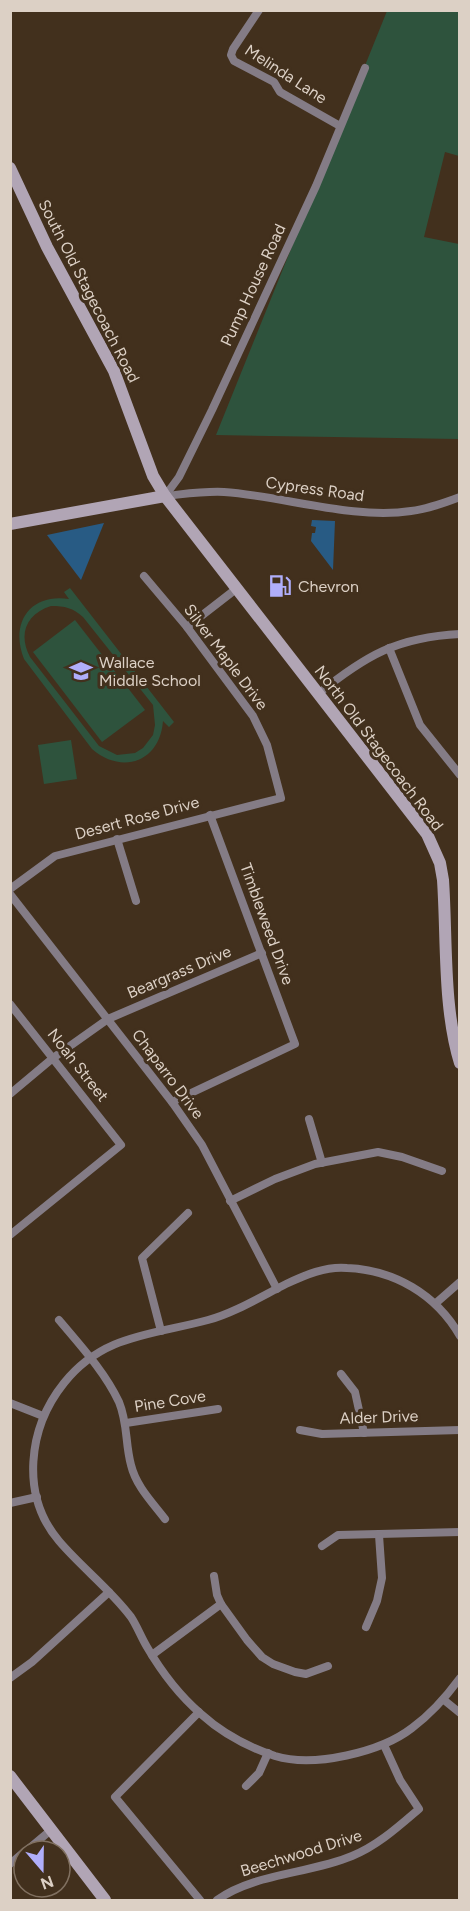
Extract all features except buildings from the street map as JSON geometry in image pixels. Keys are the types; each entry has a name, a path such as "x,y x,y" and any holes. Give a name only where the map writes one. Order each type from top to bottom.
{"street":[{"name":"Melinda Lane","path":"259,10 232,49 231,55 234,61 274,82 280,92 340,126"},
{"name":"Pump House Road","path":"165,496 179,477 212,410 308,202 365,68"},
{"name":"South Old Stagecoach Road","path":"10,168 47,247 114,371 153,476 165,496"},
{"name":"Cypress Road","path":"165,496 197,492 224,492 380,513 411,512 459,497"},
{"path":"10,524 165,496"},
{"name":"North Old Stagecoach Road","path":"165,496 421,825 437,856 443,880 450,1014 459,1063"},
{"name":"Silver Maple Drive","path":"144,576 187,627 253,716 267,745 281,798"},
{"path":"187,627 236,589"},
{"path":"318,694 350,668 371,655 423,638 459,634"},
{"path":"389,648 420,725 459,775"},
{"name":"Desert Rose Drive","path":"10,892 55,856 281,798"},
{"name":"Timbleweed Drive","path":"172,1102 295,1044 210,815"},
{"path":"117,839 136,901"},
{"name":"Chaparro Drive","path":"10,892 172,1102 202,1145 277,1288"},
{"name":"Beargrass Drive","path":"53,1059 108,1019 262,953"},
{"name":"Noah Street","path":"10,1004 121,1145 10,1235"},
{"path":"10,1094 53,1059"},
{"path":"309,1119 322,1163"},
{"path":"230,1201 275,1179 322,1163 378,1152 402,1157 442,1171"},
{"path":"161,1331 142,1258 188,1213"},
{"path":"459,1336 436,1303 409,1284 377,1273 345,1267 310,1273 211,1319 125,1339 90,1357 65,1381 46,1408 36,1439 32,1479 42,1513 58,1540 132,1618 165,1675 199,1712 218,1728 246,1744 278,1757 315,1759 352,1755 384,1745 412,1729 444,1700 459,1678"},
{"path":"436,1303 459,1282"},
{"path":"59,1320 90,1357 118,1401 126,1424 130,1464 136,1481 165,1519"},
{"path":"341,1374 355,1392 364,1432"},
{"path":"10,1403 43,1416"},
{"name":"Pine Cove","path":"126,1424 218,1409"},
{"name":"Alder Drive","path":"300,1430 322,1434 459,1430"},
{"path":"10,1503 38,1497"},
{"path":"322,1546 338,1535 459,1532"},
{"path":"366,1627 377,1601 382,1578 379,1535"},
{"path":"214,1576 221,1604 254,1649 273,1664 295,1672 306,1674 328,1666"},
{"path":"10,1678 32,1662 109,1592"},
{"path":"152,1655 221,1604"},
{"path":"444,1700 459,1713"},
{"path":"199,1712 115,1797 200,1900"},
{"name":"Beechwood Drive","path":"217,1900 229,1892 248,1885 350,1857 373,1846 419,1809 400,1780 384,1745"},
{"path":"246,1786 259,1773 268,1753"},
{"path":"10,1776 105,1900"},
{"path":"40,1839 51,1830"}],"green space":[{"path":"387,11 459,11 459,156 445,152 424,237 459,244 459,439 216,435"},
{"path":"70,588 174,722 169,727 163,721 155,746 147,755 138,760 115,761 92,749 24,659 20,646 20,634 26,614 33,606 43,601 55,598 69,599 64,592","holes":["51,606 65,607 83,617 153,705 155,725 153,735 143,748 135,753 117,755 99,746 30,657 25,640 27,626 35,614"]},
{"path":"75,620 145,710 102,742 33,652"},
{"path":"71,740 77,779 44,784 38,745"}],"water":[{"path":"312,520 335,521 333,570 311,541 316,527 311,526"},
{"path":"104,523 81,580 47,535"}],"place":[{"name":"Chevron","path":"280,586"},
{"name":"Wallace Middle School","path":"81,671"}]}
